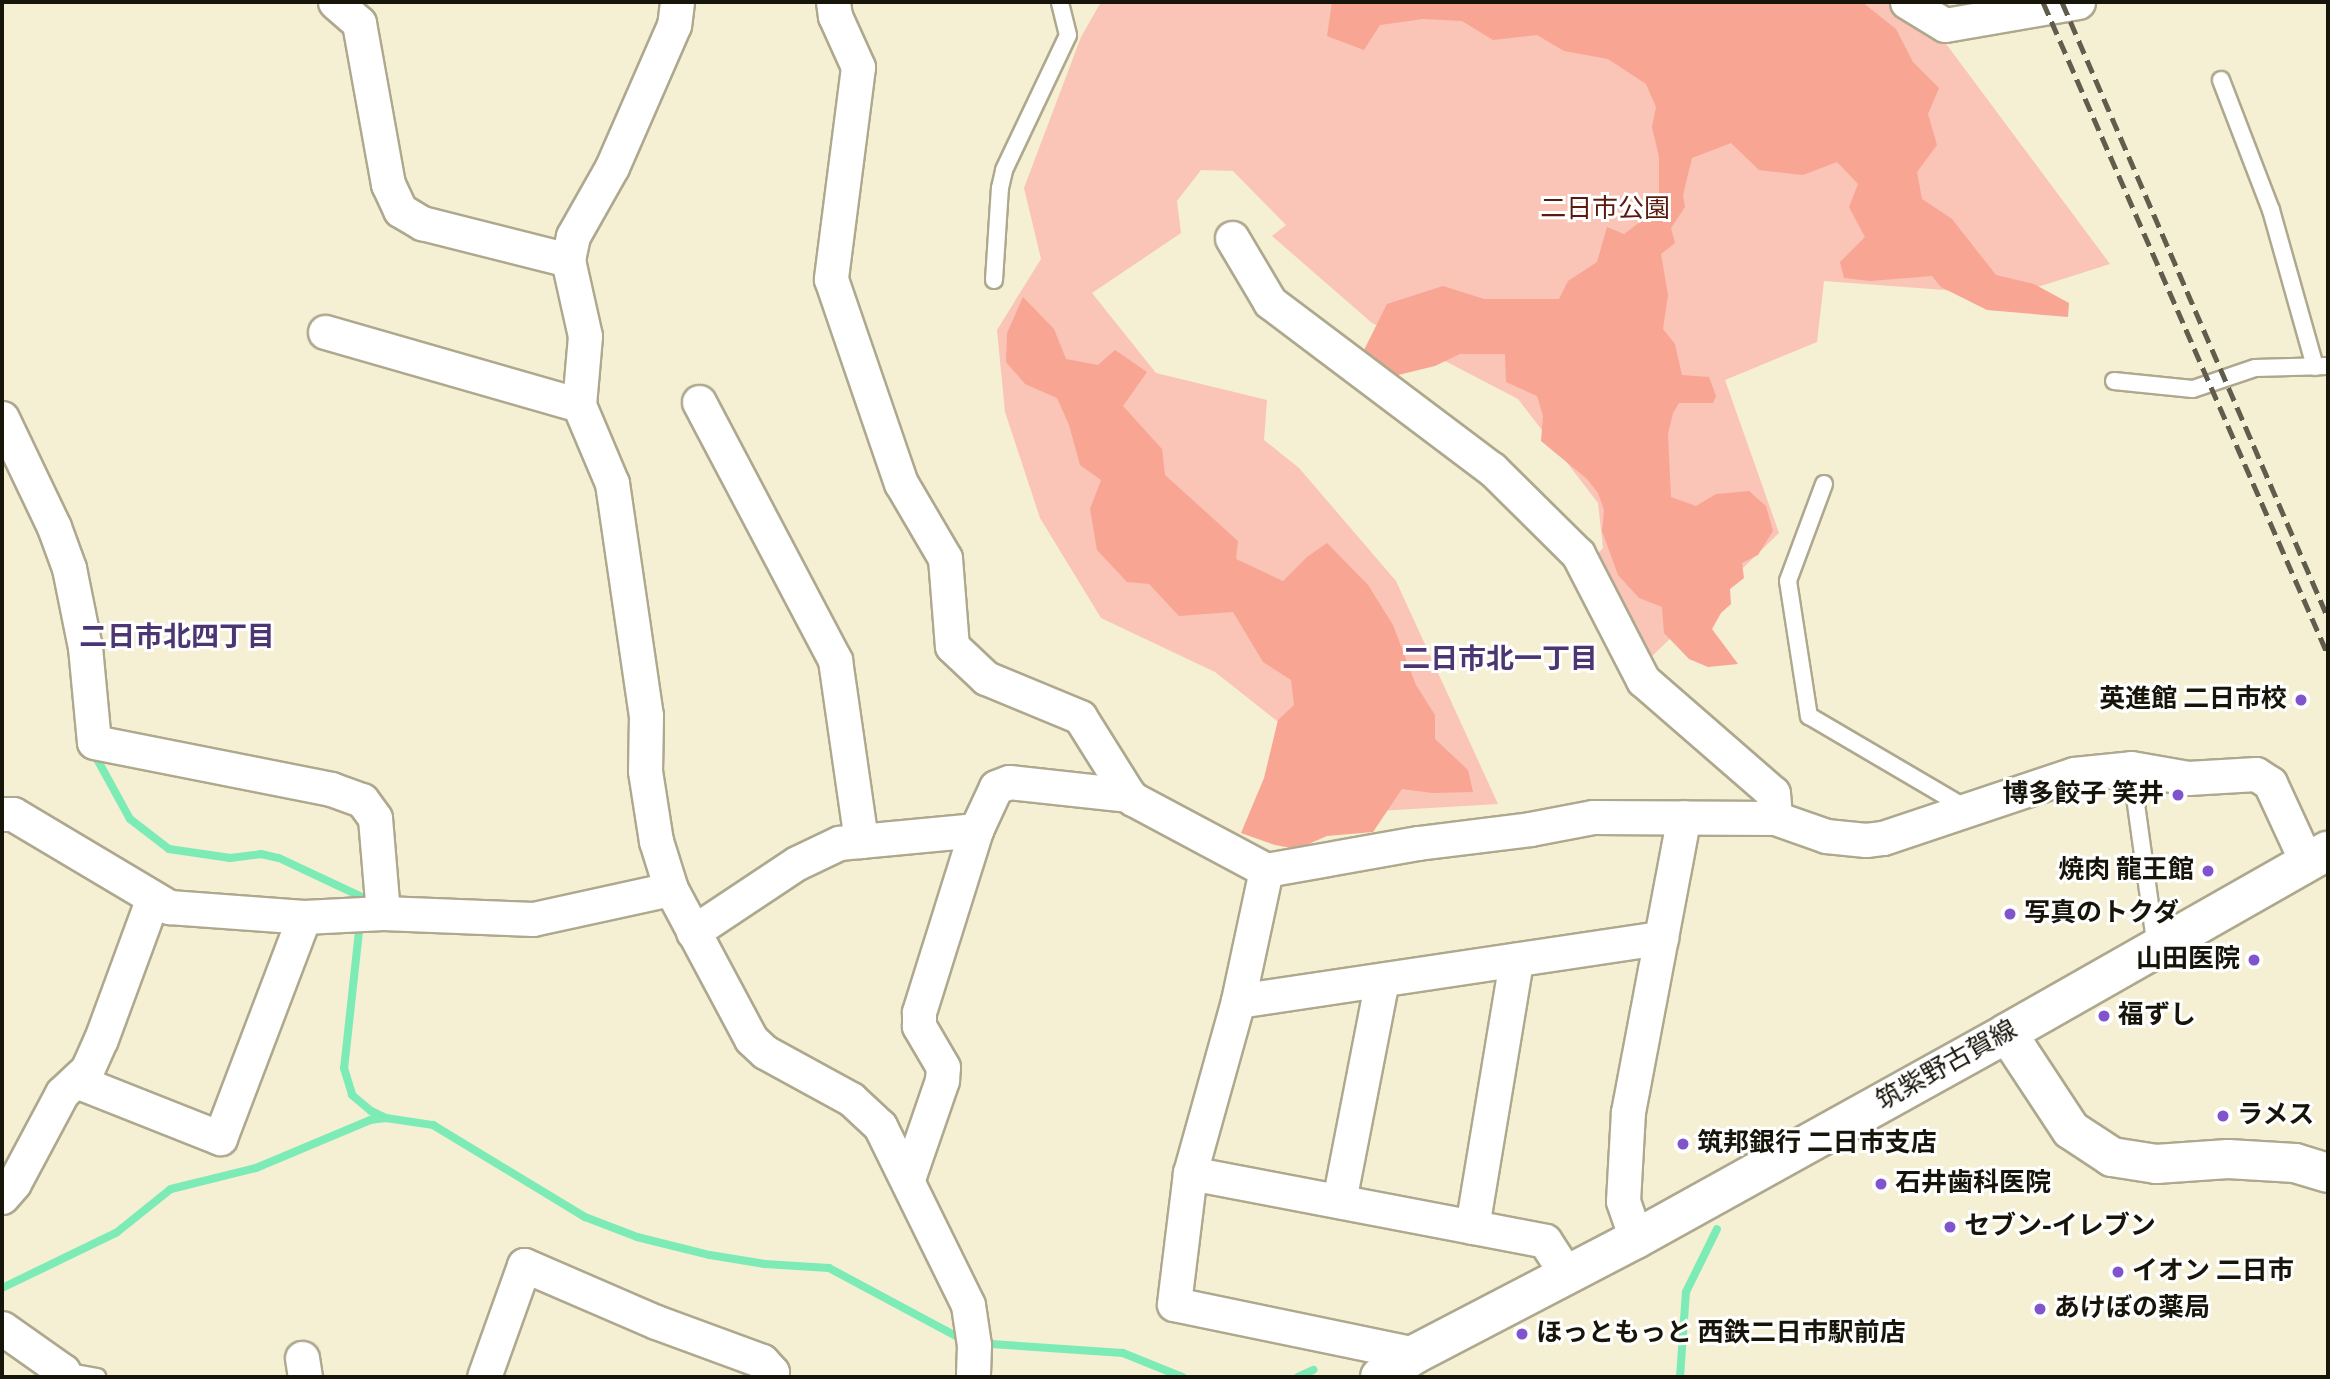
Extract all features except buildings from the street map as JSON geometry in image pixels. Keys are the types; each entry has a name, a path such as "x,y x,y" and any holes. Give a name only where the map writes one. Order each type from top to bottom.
{"main road":[{"name":"筑紫野古賀線","path":"1380,1377 1415,1354 1636,1239 2007,1034 2318,857"},
{"path":"2007,1034 2071,1130 2112,1157 2156,1164 2228,1159 2295,1163 2328,1173"}],"street":[{"path":"335,2 359,23 388,184 400,209 422,223 568,260"},
{"path":"677,2 674,25 612,167 573,236 568,260 585,336 579,405 612,484 646,715 645,771 656,841 671,889 751,1039 765,1052 870,1113 880,1126 968,1305 974,1345 973,1377"},
{"path":"833,2 835,16 858,67 831,279 901,483 945,558 952,646 986,678 1080,717 1133,799 1266,870 1593,817 1774,818 1826,836 1866,841 1883,838 2074,774 2130,768 2188,778 2256,774 2270,783 2318,857"},
{"path":"1907,2 1945,25 2078,2"},
{"path":"1232,238 1270,302 1492,469 1577,554 1643,680 1773,793 1774,818"},
{"path":"325,332 579,405"},
{"path":"699,402 835,660 861,841"},
{"path":"2,418 54,527 69,568 85,647 94,743 331,789 362,800 375,818 383,913"},
{"path":"908,1179 942,1080 943,1067 919,1026 919,1012 976,830 996,787 1009,782 1129,794"},
{"path":"2,814 13,814 169,907 304,917 383,913 533,919 671,889"},
{"path":"1636,1239 1623,1200 1628,1112 1684,817"},
{"path":"693,932 805,859 839,843 976,830"},
{"path":"1266,870 1238,1002 1190,1172 1174,1304 1415,1354"},
{"path":"2,1198 14,1183 62,1093 87,1070 102,1039 153,898"},
{"path":"76,1082 220,1138 304,917"},
{"path":"1238,1002 1661,938"},
{"path":"1472,1227 1516,960"},
{"path":"1339,1200 1382,980"},
{"path":"1190,1172 1545,1241 1567,1275"},
{"path":"484,1377 524,1265 656,1322 762,1361 772,1372 771,1377"},
{"path":"2,1328 61,1374"}],"lane":[{"path":"994,280 1000,188 1004,170 1068,35 1060,2"},
{"path":"2114,381 2193,389 2255,368 2321,366 2271,210 2221,80"},
{"path":"1824,484 1788,581 1809,716 1968,809"},
{"path":"2130,768 2156,949"},
{"path":"61,1374 97,1377"}],"green space":[{"name":"二日市公園","path":"1101,2 1887,2 1938,33 2110,264 2012,295 1824,281 1817,342 1725,380 1779,533 1644,664 1591,561 1603,548 1598,503 1518,399 1372,323 1272,236 1286,225 1233,171 1201,170 1177,201 1181,233 1092,293 1156,373 1267,400 1264,440 1299,468 1396,581 1498,804 1378,811 1306,744 1215,672 1101,618 1040,518 1005,412 997,330 1041,259 1024,188 1081,37"}],"shaded area":[{"path":"1332,2 1862,2 1896,29 1913,62 1939,88 1928,114 1937,145 1917,172 1922,199 1952,219 1996,275 2034,284 2069,303 2068,317 1987,310 1941,287 1932,276 1870,281 1844,278 1840,262 1865,237 1849,207 1858,184 1837,162 1803,175 1759,170 1731,143 1692,158 1683,195 1685,207 1671,228 1675,243 1661,254 1668,295 1663,329 1675,344 1682,375 1709,377 1716,396 1713,403 1679,403 1673,413 1668,434 1671,497 1696,506 1716,494 1749,491 1766,506 1773,531 1758,555 1742,563 1744,578 1730,589 1731,604 1721,613 1712,629 1738,664 1708,667 1689,659 1664,633 1662,607 1639,598 1618,575 1602,531 1604,510 1598,493 1587,479 1541,441 1543,416 1537,396 1506,382 1505,354 1460,354 1435,366 1386,378 1364,350 1387,304 1443,286 1484,299 1559,299 1568,281 1597,262 1607,227 1624,234 1640,222 1659,193 1659,157 1652,127 1656,107 1646,84 1608,59 1564,51 1537,35 1493,40 1462,21 1423,19 1380,25 1364,50 1327,36"},
{"path":"1023,297 1054,329 1066,359 1098,365 1115,350 1147,372 1123,406 1162,449 1165,475 1238,541 1236,559 1283,581 1307,557 1327,543 1368,585 1393,625 1416,685 1435,715 1435,739 1468,770 1473,792 1432,793 1402,789 1373,832 1327,836 1297,849 1275,845 1241,833 1264,778 1278,720 1294,705 1291,680 1263,662 1233,612 1179,616 1149,584 1127,582 1097,550 1090,509 1101,480 1080,465 1069,425 1057,398 1025,384 1006,362 1007,333"}],"waterway":[{"path":"97,759 130,819 169,849 230,858 261,854 279,858 362,897"},
{"path":"359,931 344,1068 352,1095 371,1111 386,1118"},
{"path":"2,1288 116,1233 171,1189 256,1168 370,1120 386,1118 433,1125 585,1217 637,1237 710,1255 765,1264 829,1268 956,1336"},
{"path":"1680,1377 1686,1292 1717,1229"},
{"path":"991,1344 1123,1353 1182,1377"},
{"path":"1298,1377 1313,1370"}],"railway":[{"path":"2043,2 2328,655"},
{"path":"2062,2 2328,618"}],"place":[{"name":"英進館 二日市校","path":"2301,700"},
{"name":"博多餃子 笑井","path":"2178,795"},
{"name":"焼肉 龍王館","path":"2208,871"},
{"name":"写真のトクダ","path":"2010,914"},
{"name":"山田医院","path":"2254,960"},
{"name":"福ずし","path":"2104,1016"},
{"name":"ラメス","path":"2223,1116"},
{"name":"筑邦銀行 二日市支店","path":"1683,1144"},
{"name":"石井歯科医院","path":"1881,1184"},
{"name":"セブン-イレブン","path":"1950,1227"},
{"name":"イオン 二日市","path":"2118,1272"},
{"name":"あけぼの薬局","path":"2040,1309"},
{"name":"ほっともっと 西鉄二日市駅前店","path":"1522,1334"}],"district":[{"name":"二日市北四丁目","path":"177,637"},
{"name":"二日市北一丁目","path":"1500,659"}]}
